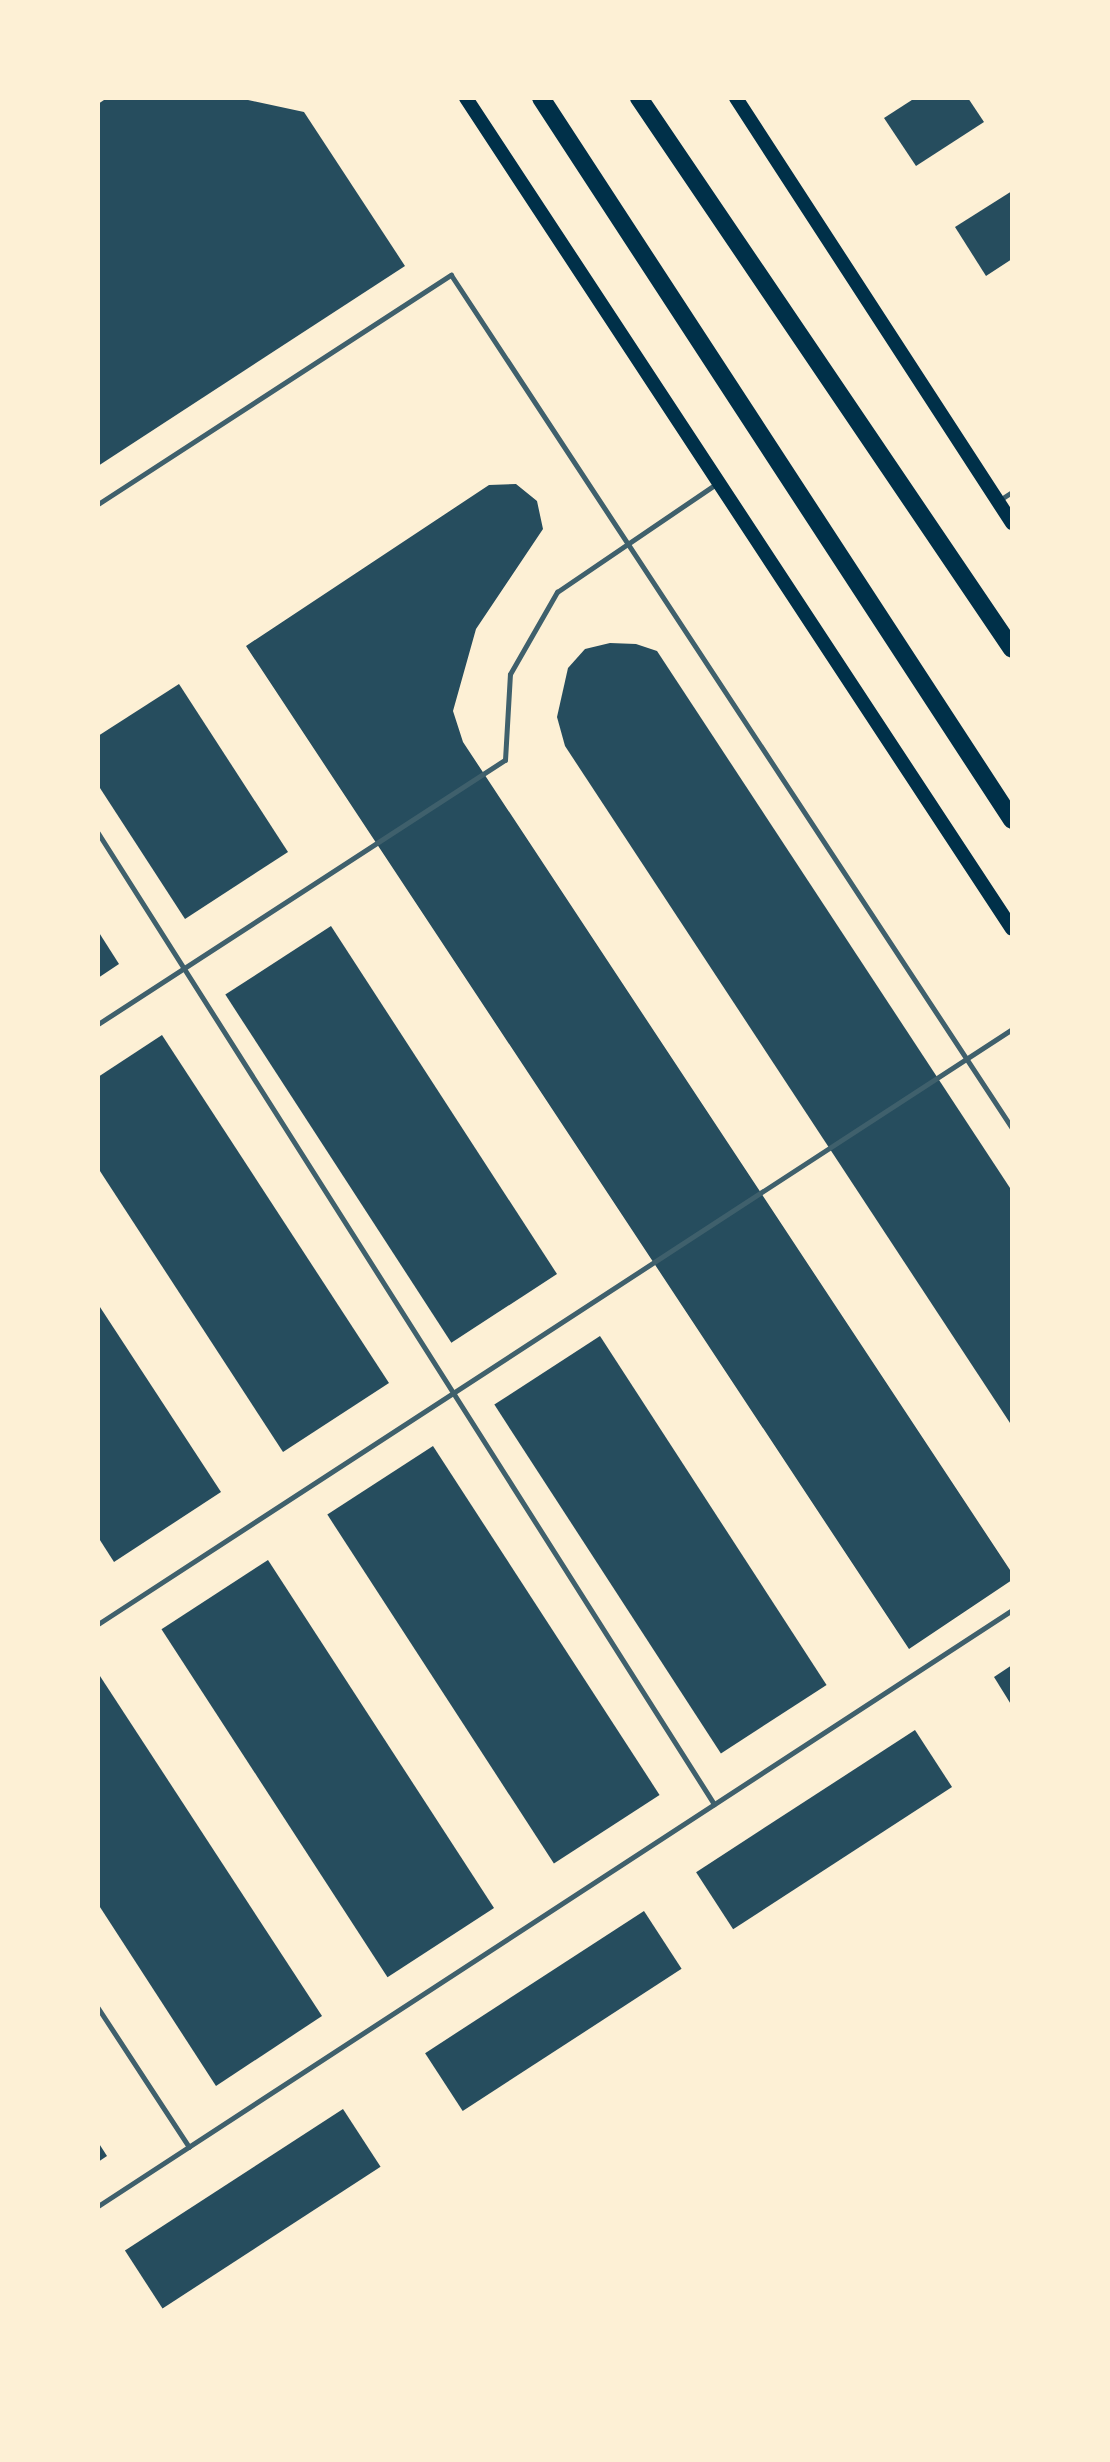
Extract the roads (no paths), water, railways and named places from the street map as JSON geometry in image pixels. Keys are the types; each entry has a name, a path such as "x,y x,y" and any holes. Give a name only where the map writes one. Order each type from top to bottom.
{"main road":[{"path":"466,98 1012,929"},
{"path":"541,98 1012,820"},
{"path":"639,98 1012,649"},
{"path":"736,98 1012,523"}],"lane":[{"path":"98,505 451,275 1012,1128"},
{"path":"98,1024 505,760 510,674 557,592 719,482"},
{"path":"998,501 1012,492"},
{"path":"98,833 714,1804"},
{"path":"98,1623 1012,1029"},
{"path":"98,2206 1012,1610"},
{"path":"98,2008 189,2147"}]}
